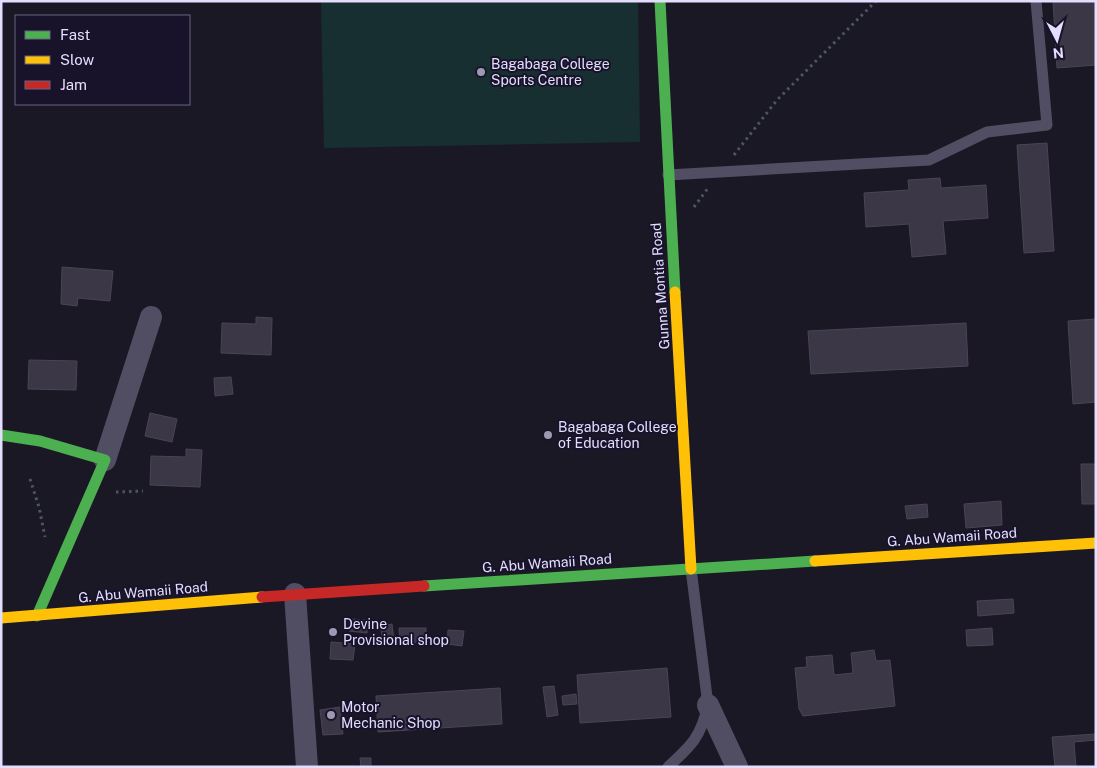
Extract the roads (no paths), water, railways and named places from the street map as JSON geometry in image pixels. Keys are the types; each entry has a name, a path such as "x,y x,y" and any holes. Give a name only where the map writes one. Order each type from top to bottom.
{"street":[{"name":"Gunna Montia Road","path":"660,1 691,569"},
{"path":"37,616 105,460 152,317"},
{"path":"1,435 40,441 105,460"},
{"name":"G. Abu Wamaii Road","path":"1,618 295,594 1096,543"},
{"path":"295,594 307,767"},
{"path":"708,705 737,767"}],"lane":[{"path":"668,175 929,160 987,132 1046,125 1036,1"},
{"path":"668,767 693,744 703,727 708,705 691,569"}],"place":[{"name":"Bagabaga College Sports Centre","path":"481,72"},
{"name":"Bagabaga College of Education","path":"548,435"},
{"name":"Devine Provisional shop","path":"333,632"},
{"name":"Motor Mechanic Shop","path":"331,715"}]}
